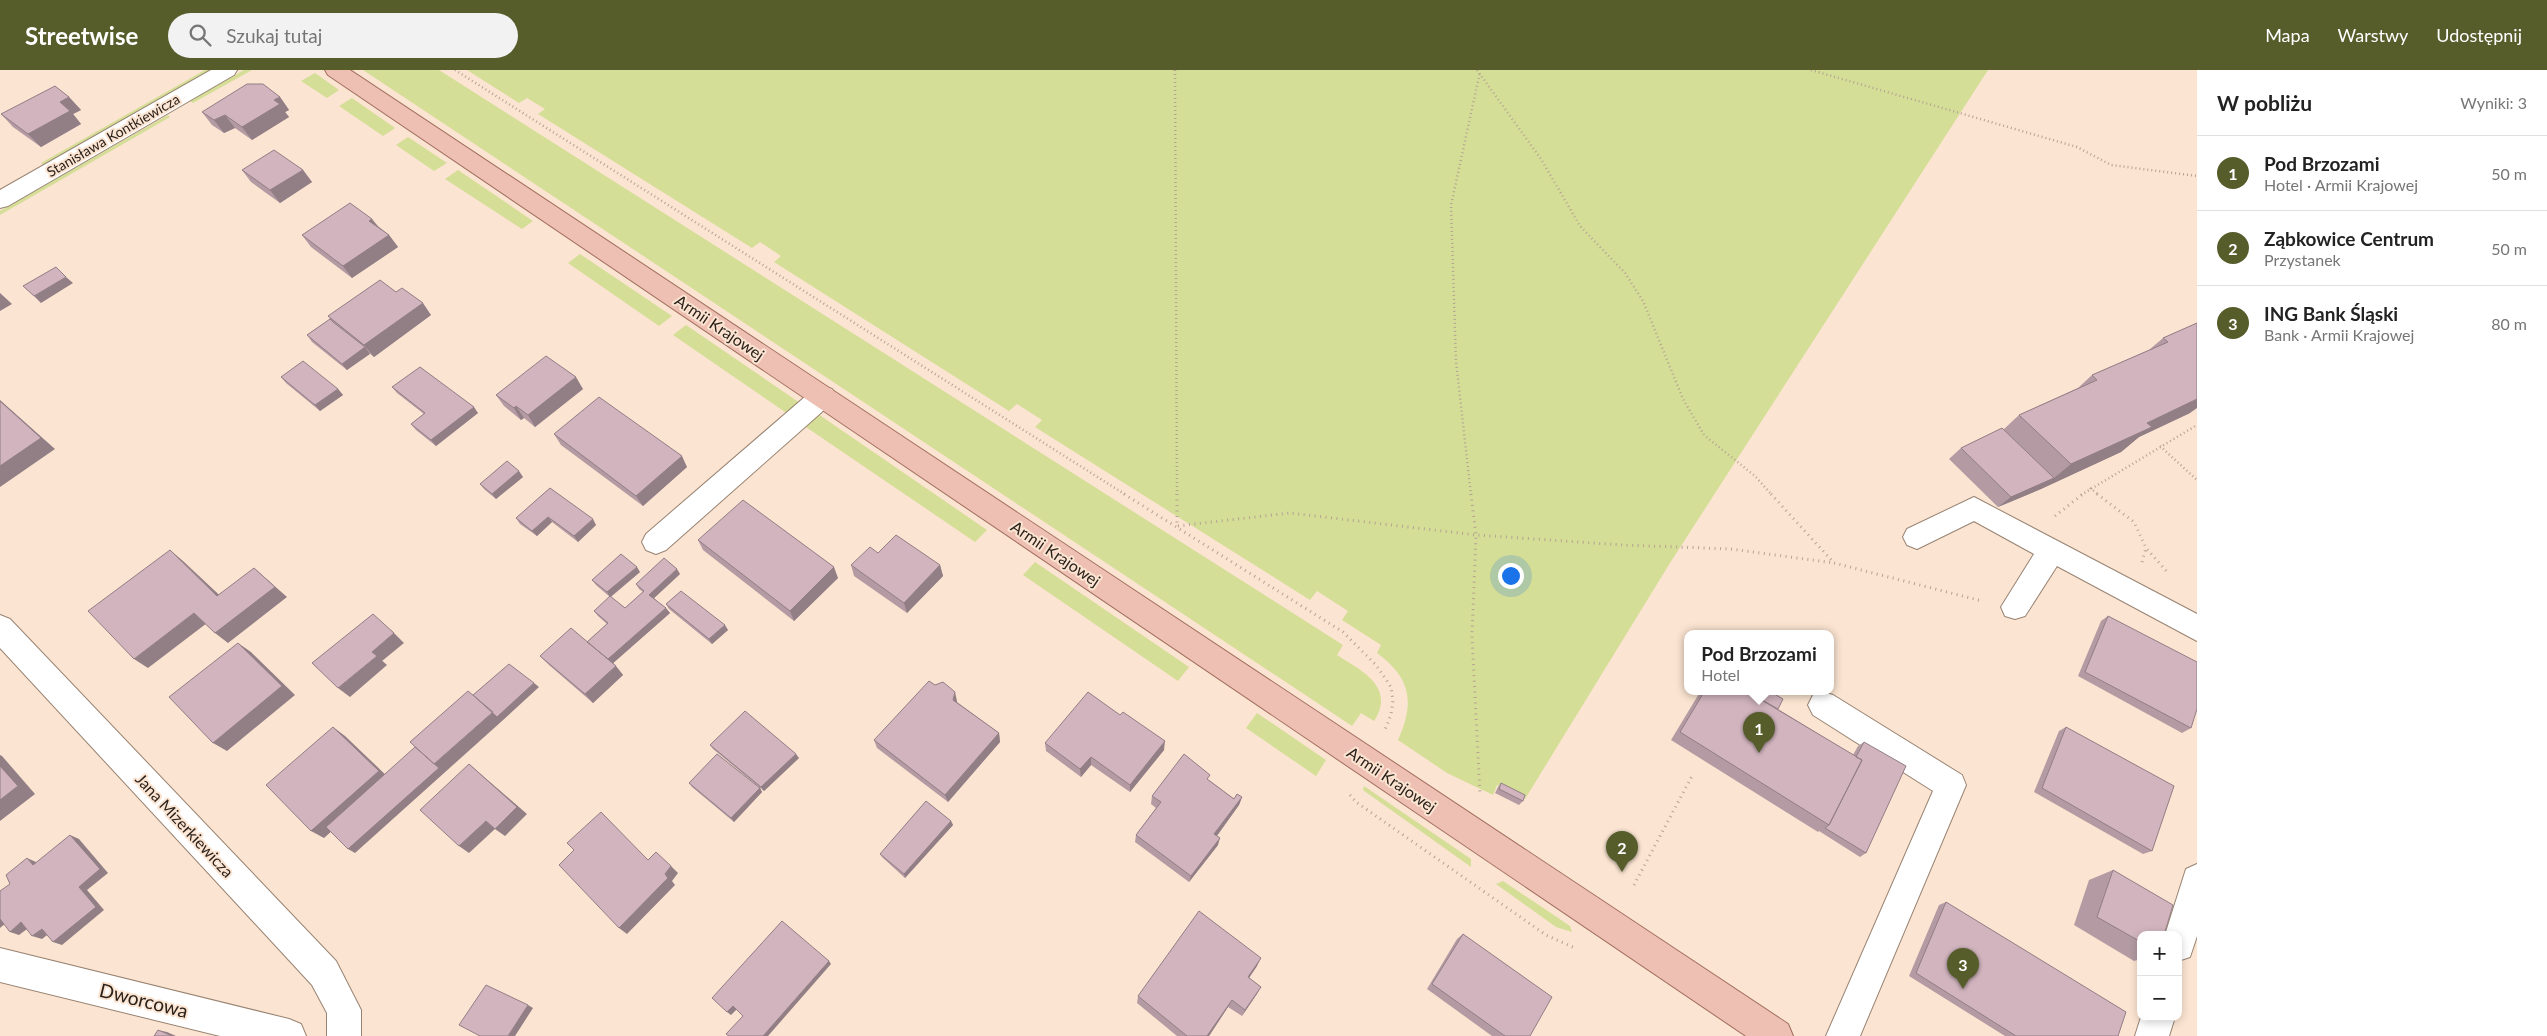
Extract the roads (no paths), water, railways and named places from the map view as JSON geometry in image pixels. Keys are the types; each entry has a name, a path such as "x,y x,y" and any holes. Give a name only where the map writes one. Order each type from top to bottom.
{"main road":[{"name":"Armii Krajowej","path":"336,70 1776,1036"}],"street":[{"name":"Stanisława Kontkiewicza","path":"0,200 227,70"},
{"path":"656,542 823,396"},
{"path":"1917,537 1974,508 2197,628"},
{"path":"2015,606 2063,555"},
{"name":"Jana Mizerkiewicza","path":"0,628 324,973 344,1010 344,1036"},
{"path":"1823,705 1952,785 1843,1036"},
{"path":"2182,931 2197,880"},
{"name":"Dworcowa","path":"0,965 289,1036"},
{"path":"2152,1036 2157,1021"}],"place":[{"name":"Pod Brzozami","path":"1759,753"},
{"name":"Ząbkowice Centrum","path":"1622,872"},
{"name":"ING Bank Śląski","path":"1963,989"}]}
